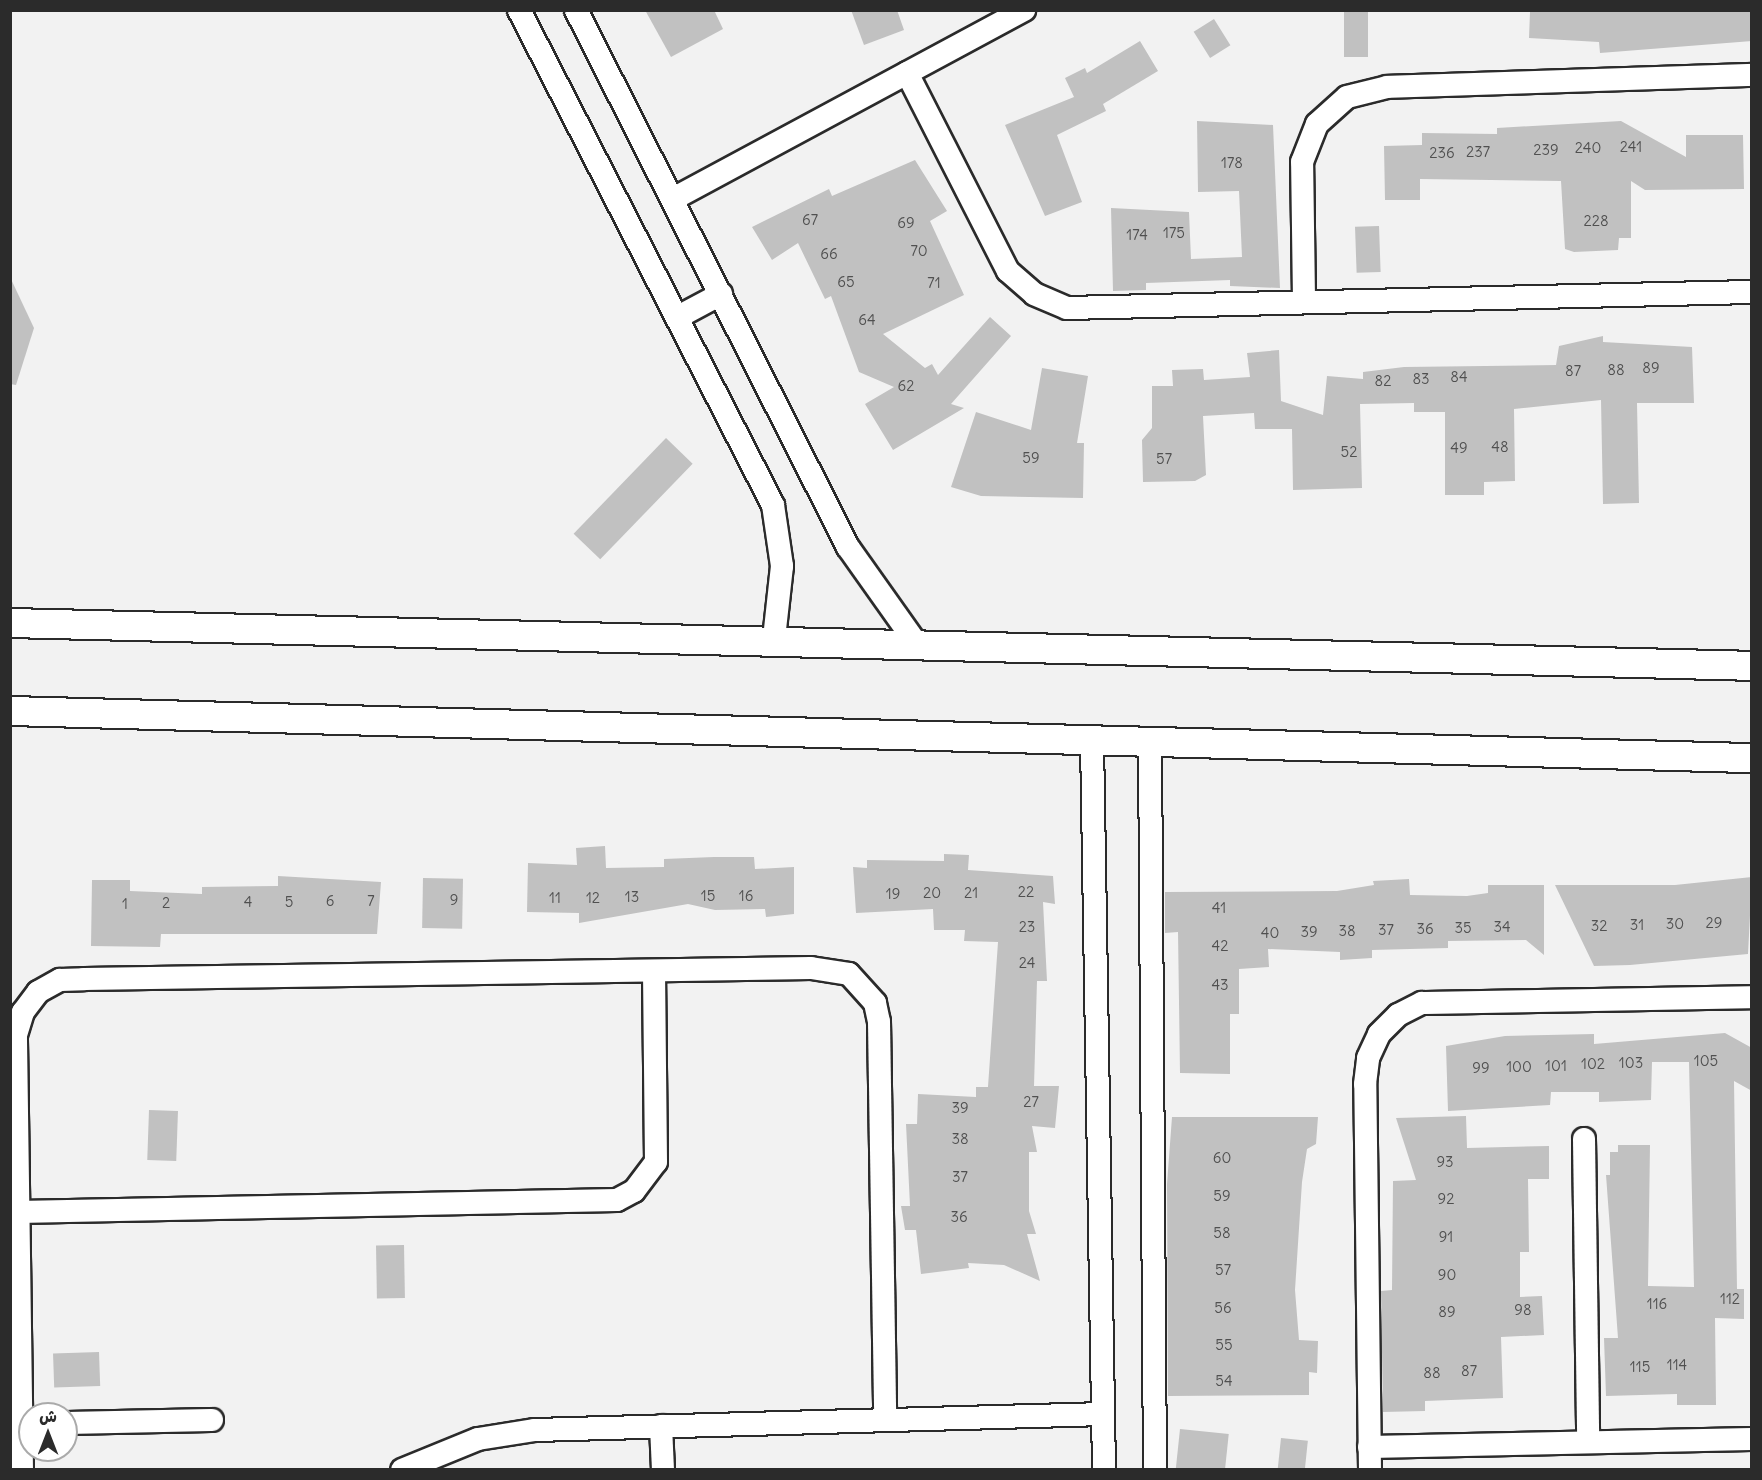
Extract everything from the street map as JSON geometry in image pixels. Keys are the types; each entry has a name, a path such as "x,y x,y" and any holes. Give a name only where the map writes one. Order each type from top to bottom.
{"street":[{"path":"519,10 773,505 782,566 774,639"},
{"path":"576,10 848,548 918,646"},
{"path":"673,199 1024,10"},
{"path":"907,73 998,255 1034,294 1085,310 1304,299 1752,292"},
{"path":"1304,299 1302,162 1317,124 1347,97 1387,87 1752,75"},
{"path":"678,317 721,294"},
{"path":"10,624 774,639 918,646 1752,666"},
{"path":"10,711 1752,758"},
{"path":"1092,740 1104,1470"},
{"path":"1150,742 1155,1470"},
{"path":"25,1402 18,1212 16,1035 22,1012 38,992 60,980 829,968 864,986 875,1003 885,1420"},
{"path":"18,1212 617,1200 634,1191 656,1162 654,971"},
{"path":"1370,1470 1365,1084 1368,1058 1378,1034 1398,1015 1422,1003 1752,997"},
{"path":"1584,1139 1588,1442"},
{"path":"402,1470 478,1439 535,1430 1103,1414"},
{"path":"78,1423 212,1420"},
{"path":"661,1426 663,1470"},
{"path":"1369,1447 1752,1439"}],"building":[{"path":"645,10 714,10 723,29 671,57"},
{"path":"851,10 897,10 904,30 864,45"},
{"path":"1344,10 1368,10 1368,57 1344,57"},
{"path":"1752,10 1752,41 1600,53 1599,42 1529,38 1530,12"},
{"path":"1214,19 1230,45 1210,58 1194,32"},
{"path":"1140,41 1158,71 1103,104 1106,111 1057,135 1082,202 1045,216 1005,125 1074,97 1065,78 1085,68 1087,73"},
{"path":"1197,121 1273,125 1280,288 1230,286 1230,280 1146,283 1146,290 1113,291 1111,208 1189,212 1191,259 1242,257 1239,191 1198,192"},
{"path":"1621,121 1686,157 1686,135 1743,135 1744,189 1645,190 1631,181 1631,238 1619,238 1618,250 1574,252 1565,249 1561,181 1420,179 1420,200 1385,200 1384,146 1422,145 1422,133 1497,134 1497,128"},
{"path":"915,160 947,211 930,221 964,295 883,334 925,368 932,364 938,375 990,317 1011,336 951,404 964,408 893,450 865,404 894,387 859,372 831,296 825,299 798,243 772,260 752,227 829,189 832,196"},
{"path":"1379,226 1381,272 1357,273 1355,227"},
{"path":"10,277 34,328 16,385 10,384"},
{"path":"1603,336 1603,342 1692,347 1694,403 1637,403 1639,503 1603,504 1601,400 1514,409 1515,481 1484,482 1484,495 1445,495 1445,412 1414,412 1414,403 1360,404 1362,488 1293,490 1292,429 1255,429 1254,413 1203,416 1206,475 1195,481 1143,482 1142,440 1152,428 1152,386 1173,386 1172,370 1203,369 1204,380 1250,377 1247,353 1279,350 1281,401 1323,415 1327,376 1363,379 1363,372 1404,367 1556,365 1559,346"},
{"path":"1042,368 1088,376 1077,443 1084,443 1083,498 981,496 951,487 976,412 1031,430"},
{"path":"666,438 693,464 600,559 574,534"},
{"path":"605,846 606,868 664,867 664,859 714,857 754,857 755,869 794,867 794,914 766,917 765,909 715,910 688,904 579,923 579,913 527,912 528,863 577,865 576,848"},
{"path":"944,854 969,855 968,870 1053,876 1055,904 1043,902 1047,981 1037,981 1034,1086 1059,1086 1055,1128 1032,1126 1037,1152 1029,1152 1029,1211 1036,1234 1027,1234 1040,1281 1004,1265 968,1263 969,1268 921,1274 916,1230 905,1230 901,1206 910,1206 906,1124 917,1124 918,1094 976,1097 976,1087 988,1087 998,942 964,941 965,930 934,930 933,909 856,913 853,867 867,868 867,860 944,861"},
{"path":"278,876 381,882 377,934 161,934 160,947 91,946 92,880 130,880 130,891 202,894 202,887 278,886"},
{"path":"1752,877 1748,954 1630,965 1594,966 1555,885 1675,885"},
{"path":"423,878 463,879 462,929 422,928"},
{"path":"1409,879 1410,895 1467,896 1488,893 1488,885 1544,885 1544,955 1526,940 1448,941 1448,948 1372,950 1372,958 1340,960 1340,952 1268,949 1269,967 1239,969 1239,1014 1230,1014 1230,1074 1180,1073 1178,932 1165,933 1165,892 1337,891 1374,885 1373,881"},
{"path":"1725,1033 1752,1048 1752,1091 1734,1081 1737,1289 1744,1289 1744,1319 1715,1318 1716,1405 1677,1405 1677,1394 1606,1396 1604,1338 1618,1338 1606,1175 1610,1175 1610,1152 1618,1152 1618,1145 1650,1145 1648,1286 1694,1287 1689,1062 1652,1062 1651,1100 1599,1102 1599,1092 1551,1092 1550,1105 1448,1111 1446,1046 1505,1036 1594,1034 1594,1044"},
{"path":"149,1110 178,1111 176,1161 147,1160"},
{"path":"1466,1116 1467,1148 1549,1146 1549,1179 1528,1179 1529,1252 1520,1252 1520,1297 1542,1296 1544,1335 1501,1337 1503,1398 1425,1401 1425,1411 1383,1412 1381,1291 1392,1290 1393,1181 1416,1180 1396,1118"},
{"path":"1172,1117 1318,1117 1316,1144 1307,1149 1302,1182 1295,1290 1299,1340 1318,1341 1317,1373 1309,1372 1309,1395 1168,1396 1167,1184"},
{"path":"376,1245 404,1245 405,1298 377,1298"},
{"path":"99,1352 100,1386 54,1388 53,1354"},
{"path":"1180,1429 1229,1434 1225,1470 1176,1470"},
{"path":"1281,1438 1308,1441 1305,1470 1278,1470"}]}
